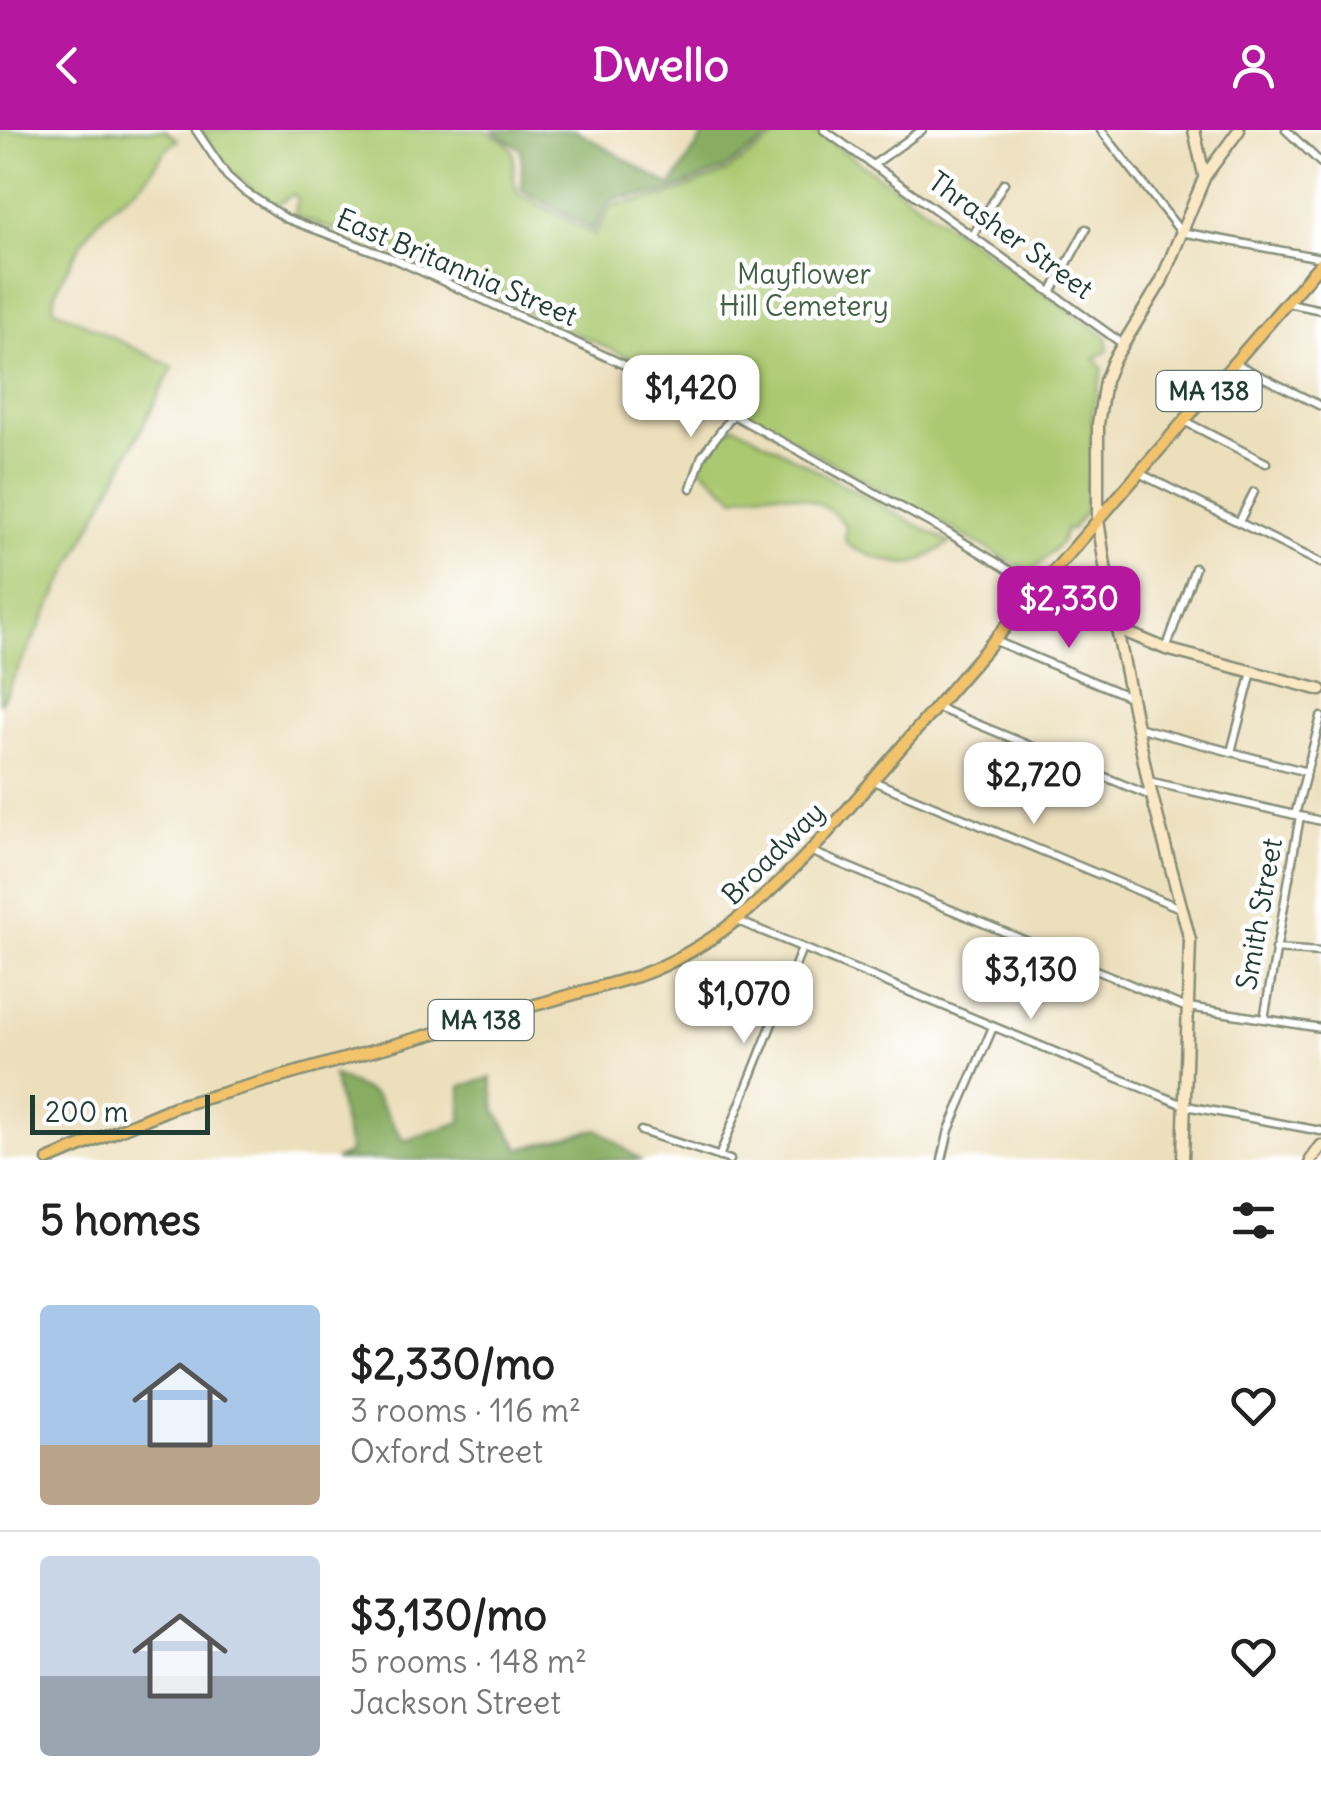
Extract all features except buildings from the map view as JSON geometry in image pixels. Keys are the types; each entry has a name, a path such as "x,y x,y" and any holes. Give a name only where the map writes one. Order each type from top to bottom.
{"main road":[{"name":"Broadway","path":"48,1160 159,1112 214,1094 638,976 692,951 738,921 810,851 1321,260"}],"street":[{"name":"East Britannia Street","path":"196,130 227,176 244,192 283,216 397,260 734,415 964,542 1038,588 1116,628 1166,649 1321,690"},
{"name":"Thrasher Street","path":"824,130 1122,344"},
{"path":"873,165 922,130"},
{"path":"1101,130 1181,232 1321,260"},
{"path":"1194,130 1205,176"},
{"path":"1183,1160 1190,940 1148,781 1116,628 1098,520 1098,420 1107,375 1122,344 1161,282 1205,176 1239,130"},
{"path":"1286,130 1321,164"},
{"path":"973,234 1004,183"},
{"path":"1052,291 1086,228"},
{"path":"1286,303 1321,310"},
{"path":"1234,363 1321,406"},
{"path":"690,488 702,456 734,415"},
{"path":"1184,421 1266,463"},
{"path":"1139,473 1321,563"},
{"path":"1239,522 1254,492"},
{"path":"1166,649 1195,568"},
{"path":"993,640 1130,697"},
{"path":"1230,752 1252,672"},
{"path":"936,706 1152,796"},
{"name":"Smith Street","path":"1264,1019 1298,816 1321,717"},
{"path":"1136,726 1307,772"},
{"path":"872,780 1182,908"},
{"path":"1148,781 1321,821"},
{"path":"810,851 1189,1007 1321,1028"},
{"path":"738,921 1186,1106 1321,1131"},
{"path":"718,1156 802,948"},
{"path":"1275,949 1321,952"},
{"path":"942,1160 951,1124 993,1026"},
{"path":"641,1131 730,1160"},
{"path":"1311,1160 1321,1146"}],"green space":[{"path":"0,130 165,130 178,140 164,152 144,181 99,220 73,258 55,298 53,308 173,367 0,704"},
{"name":"Mayflower Hill Cemetery","path":"200,130 484,130 512,150 518,193 594,234 613,205 667,196 726,172 776,137 777,130 814,130 1107,337 1108,350 1095,359 1103,369 1092,411 1092,477 1088,480 1086,511 1071,530 1066,529 1061,542 1031,573 698,388 370,242 294,216 298,198 293,194 274,207 233,173"},
{"path":"493,130 575,130 669,185 707,130 773,130 773,135 724,169 664,193 612,199 593,229 522,190 521,149"},
{"path":"734,425 950,543 915,563 890,561 852,547 845,539 847,527 810,500 780,493 735,498 699,465 708,450"},
{"path":"333,1075 375,1095 404,1141 461,1122 461,1086 491,1078 495,1109 520,1149 598,1129 640,1160 335,1160 350,1153"}]}
